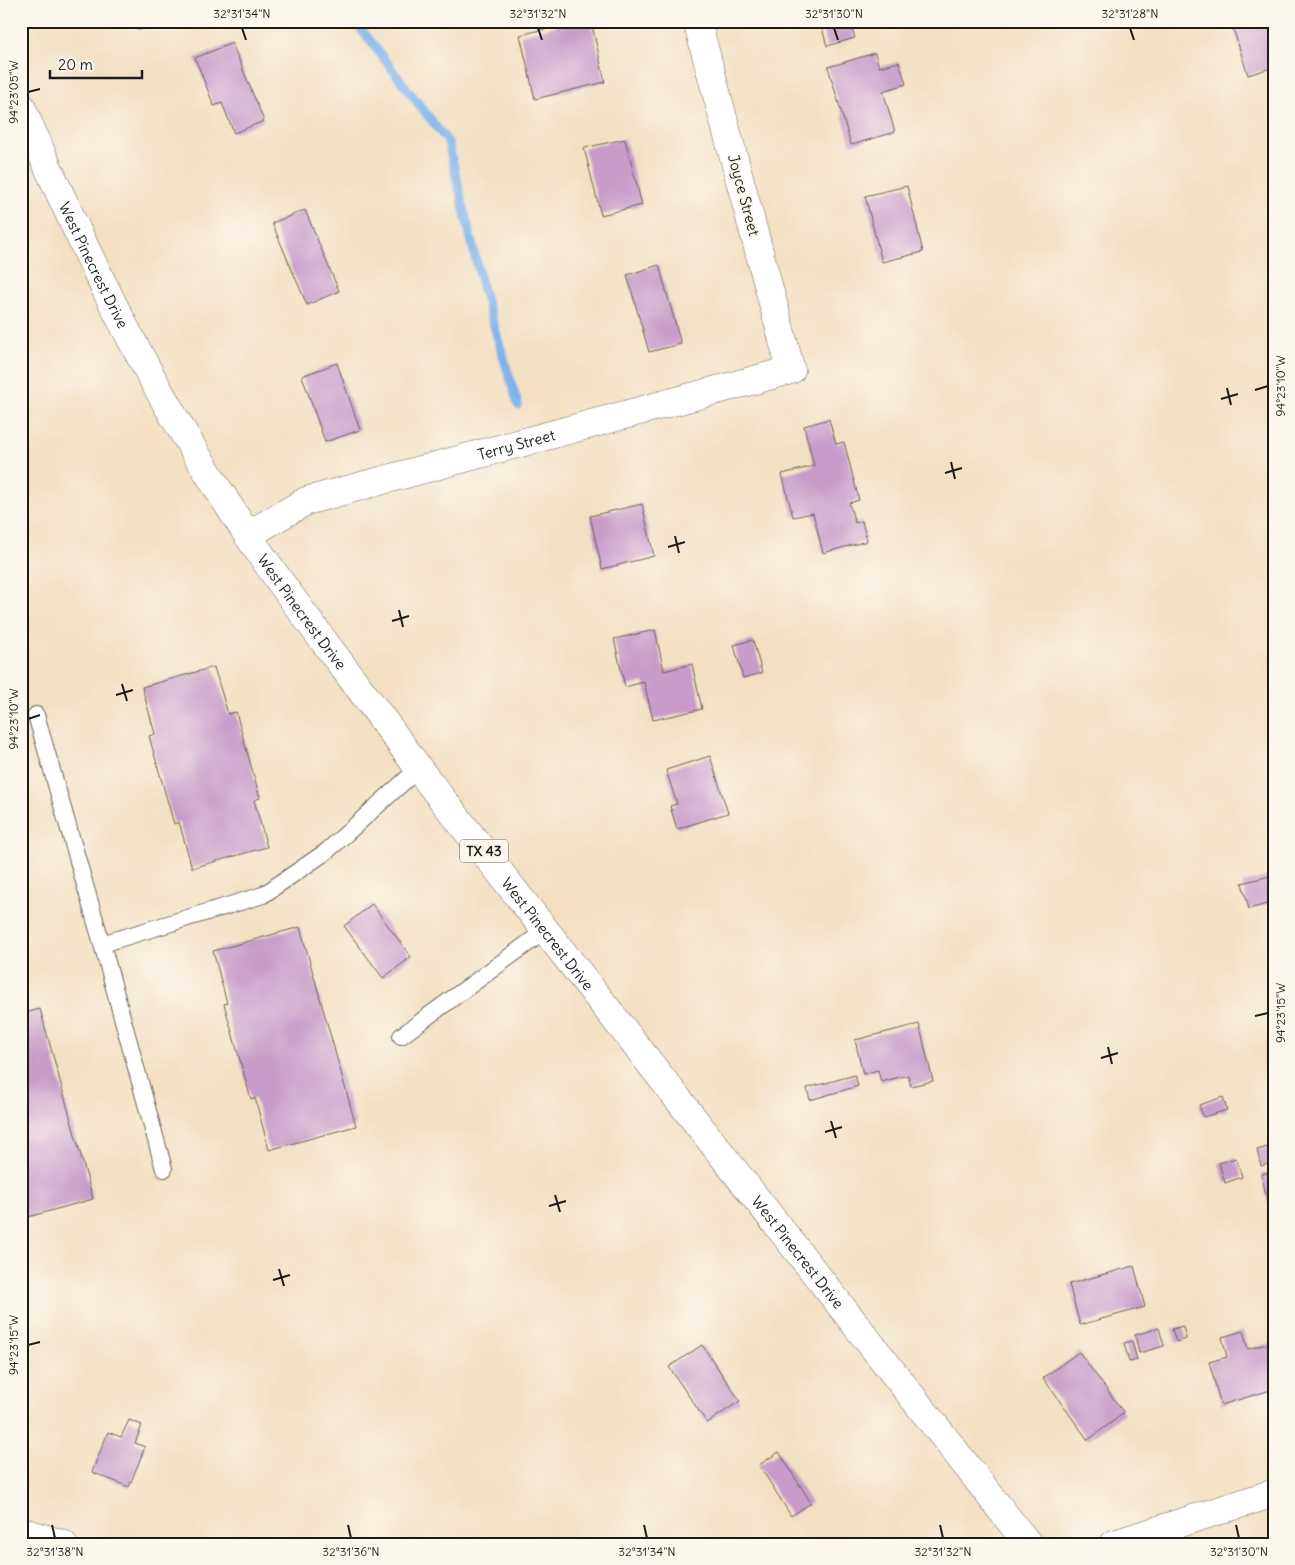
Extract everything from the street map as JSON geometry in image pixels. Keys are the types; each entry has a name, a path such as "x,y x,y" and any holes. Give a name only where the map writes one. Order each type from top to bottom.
{"main road":[{"name":"Joyce Street","path":"697,21 791,370"},
{"name":"West Pinecrest Drive","path":"21,106 61,197 145,365 195,452 248,534 337,659 419,768 1028,1544"},
{"name":"Terry Street","path":"248,534 306,501 791,370"},
{"path":"1114,1544 1274,1493"},
{"path":"21,1531 63,1544"}],"lane":[{"path":"36,715 164,1169"},
{"path":"102,944 263,895 327,851 419,768"},
{"path":"401,1036 546,930"}],"building":[{"path":"135,21 168,21 168,22 138,30"},
{"path":"577,21 591,21 605,82 535,99 520,35"},
{"path":"820,21 850,21 855,38 827,46"},
{"path":"1223,21 1274,21 1274,67 1248,75 1232,25 1225,28"},
{"path":"232,43 264,121 234,133 222,103 214,106 195,58"},
{"path":"875,53 879,67 899,62 906,84 883,91 895,132 851,145 828,67"},
{"path":"625,139 642,205 601,215 584,148"},
{"path":"907,186 923,252 882,262 865,196"},
{"path":"305,210 339,291 307,305 272,223"},
{"path":"659,265 681,344 649,352 627,275"},
{"path":"337,363 360,430 325,442 302,376"},
{"path":"829,419 836,444 844,442 859,500 849,503 855,523 862,521 867,541 823,553 813,513 793,517 782,474 814,466 804,426"},
{"path":"642,504 654,556 602,569 590,516"},
{"path":"655,630 664,671 692,664 702,709 653,720 644,682 625,687 614,639"},
{"path":"753,640 762,673 743,678 734,645"},
{"path":"214,667 228,714 236,712 260,798 254,800 267,847 192,868 179,822 174,824 149,736 155,734 142,687"},
{"path":"710,756 728,813 677,829 670,806 677,804 666,770"},
{"path":"1274,875 1274,902 1249,909 1242,883"},
{"path":"372,904 411,957 383,978 344,926"},
{"path":"300,927 356,1126 269,1150 255,1098 251,1099 224,1004 227,1003 213,951"},
{"path":"40,1009 93,1199 21,1219 21,1014"},
{"path":"919,1024 933,1081 911,1086 908,1075 881,1082 878,1070 863,1074 855,1040"},
{"path":"855,1075 858,1086 810,1100 807,1088"},
{"path":"1223,1097 1227,1110 1203,1117 1199,1105"},
{"path":"1274,1145 1274,1162 1261,1166 1257,1150"},
{"path":"1236,1158 1242,1177 1225,1183 1219,1163"},
{"path":"1274,1171 1274,1206 1269,1207 1261,1174"},
{"path":"1134,1266 1145,1307 1080,1325 1069,1284"},
{"path":"1183,1326 1186,1339 1176,1342 1172,1329"},
{"path":"1159,1328 1164,1346 1139,1353 1135,1335"},
{"path":"1243,1331 1248,1349 1274,1342 1274,1389 1221,1405 1209,1362 1227,1357 1222,1337"},
{"path":"1132,1341 1137,1360 1129,1362 1124,1343"},
{"path":"702,1345 740,1401 707,1423 669,1367"},
{"path":"1079,1352 1124,1413 1088,1440 1043,1378"},
{"path":"129,1420 142,1425 135,1443 145,1447 129,1487 92,1472 108,1432 121,1437"},
{"path":"779,1452 811,1503 791,1516 759,1465"}],"waterway":[{"path":"355,21 448,142 483,290 518,405"}]}
